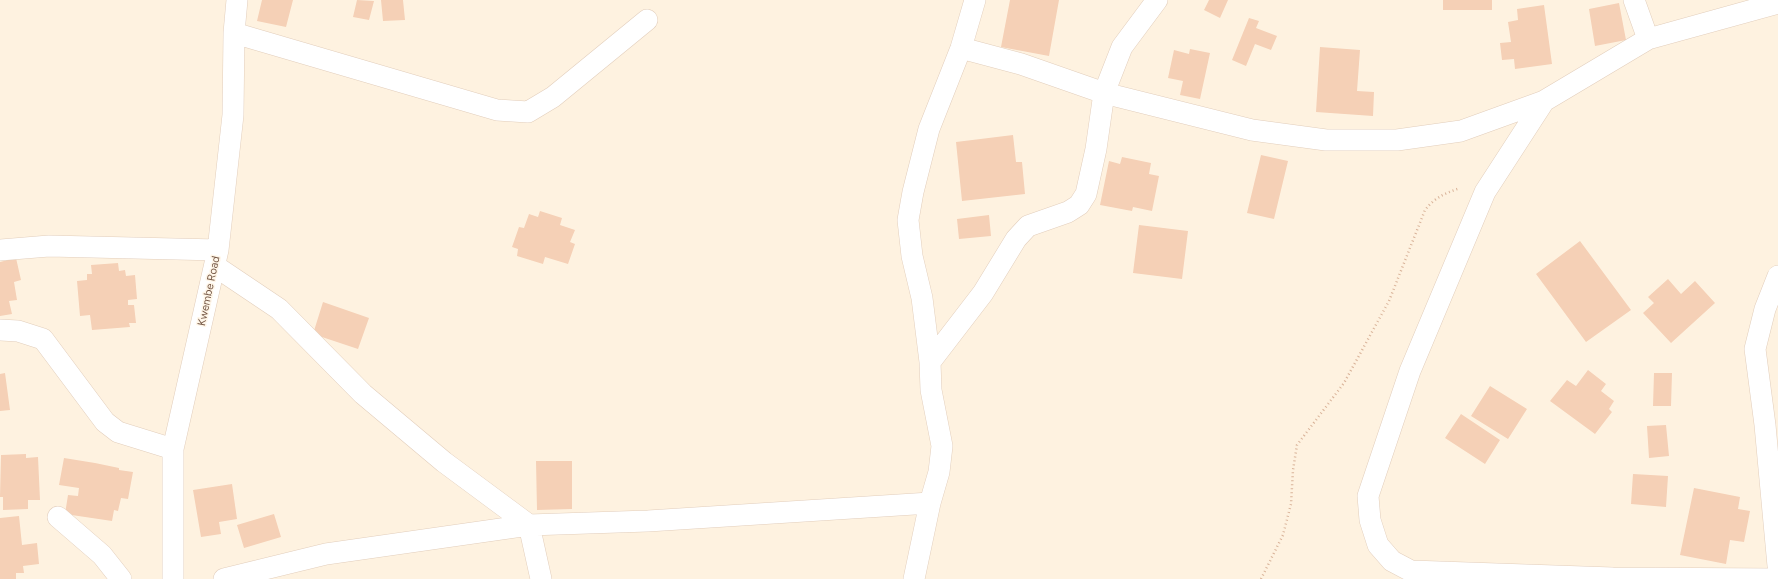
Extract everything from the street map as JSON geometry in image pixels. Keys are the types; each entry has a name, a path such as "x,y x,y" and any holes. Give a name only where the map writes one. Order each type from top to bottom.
{"street":[{"name":"Kwembe Road","path":"173,579 173,449 216,258 233,115 234,33 237,0"},
{"path":"914,579 930,503 939,472 942,446 931,390 930,362 922,298 912,256 908,220 913,192 929,129 961,48 976,0"},
{"path":"930,362 983,292 1016,239 1028,226 1068,212 1080,205 1086,194 1096,149 1104,93 1122,47 1157,0"},
{"path":"1634,0 1648,39"},
{"path":"961,48 1021,64 1104,93 1252,130 1326,140 1397,140 1461,131 1544,101 1648,39 1778,3"},
{"path":"234,33 497,110 528,112 553,97 647,20"},
{"path":"1544,101 1485,192 1410,371 1368,496 1370,520 1378,545 1392,561 1411,571 1613,578 1778,579"},
{"path":"0,250 49,246 216,258 279,309 364,394 444,462 529,525 541,579"},
{"path":"1778,276 1765,309 1755,349 1765,425 1778,566"},
{"path":"0,330 18,331 43,339 105,422 118,432 173,449"},
{"path":"224,579 326,554 529,525 648,521 930,503"},
{"path":"58,517 102,555 121,579"}],"path":[{"path":"1261,579 1284,529 1291,504 1293,470 1297,445 1344,383 1389,301 1426,210 1432,201 1442,194 1496,175"}],"building":[{"path":"262,0 293,0 286,27 257,21"},
{"path":"357,0 374,1 369,20 353,17"},
{"path":"381,0 403,0 405,20 383,21"},
{"path":"1010,0 1059,0 1049,56 1001,47"},
{"path":"1209,0 1228,0 1220,18 1204,10"},
{"path":"1443,0 1492,0 1492,10 1443,10"},
{"path":"1619,3 1626,40 1595,46 1589,9"},
{"path":"1544,5 1552,64 1515,69 1514,59 1502,60 1500,43 1511,42 1508,22 1518,20 1517,9"},
{"path":"1249,18 1259,21 1256,28 1277,36 1271,50 1255,44 1246,66 1232,60"},
{"path":"1320,47 1360,50 1357,91 1374,92 1373,116 1316,112"},
{"path":"1190,49 1210,53 1200,99 1180,95 1183,81 1168,78 1174,50 1189,54"},
{"path":"1013,135 1016,162 1022,162 1025,194 962,201 956,142"},
{"path":"1261,155 1288,161 1274,219 1247,213"},
{"path":"1122,157 1151,163 1149,174 1159,176 1152,211 1133,207 1132,211 1100,205 1109,161 1120,164"},
{"path":"540,211 562,218 560,225 575,230 570,242 575,244 568,264 545,257 543,264 517,256 518,249 512,247 519,227 524,228 529,214 538,217"},
{"path":"989,215 991,236 959,239 957,219"},
{"path":"1139,225 1188,231 1182,279 1133,273"},
{"path":"1580,241 1631,310 1586,342 1536,274"},
{"path":"16,258 21,280 14,282 17,300 9,301 12,314 0,316 0,262"},
{"path":"118,263 119,271 125,270 126,276 135,275 137,299 128,300 128,305 134,305 136,323 129,323 130,327 92,330 90,315 80,316 77,281 87,280 87,274 92,274 91,265"},
{"path":"1668,279 1681,294 1695,281 1715,303 1671,343 1643,313 1654,303 1648,297"},
{"path":"323,302 369,318 358,349 313,334"},
{"path":"1588,370 1606,384 1601,391 1614,401 1609,409 1612,412 1595,434 1550,401 1567,380 1576,386"},
{"path":"5,373 10,410 0,411 0,374"},
{"path":"1654,373 1672,373 1671,406 1653,406"},
{"path":"1490,386 1527,409 1508,439 1471,416"},
{"path":"1461,414 1500,440 1485,464 1445,438"},
{"path":"1666,425 1669,456 1649,458 1647,426"},
{"path":"26,454 26,458 38,457 40,500 28,500 28,509 3,510 3,497 0,497 1,455"},
{"path":"64,458 95,463 119,468 119,470 133,472 128,499 121,498 118,511 114,510 112,521 65,514 68,495 78,496 79,488 59,485"},
{"path":"536,461 572,461 572,509 537,510"},
{"path":"1633,474 1668,476 1666,507 1631,504"},
{"path":"232,484 237,519 219,522 221,534 201,537 193,490"},
{"path":"1694,488 1740,497 1738,509 1750,511 1744,542 1730,540 1726,564 1680,555"},
{"path":"274,514 281,537 244,548 237,525"},
{"path":"19,516 22,545 37,543 39,564 23,566 24,573 16,573 16,579 0,579 0,518"}]}
